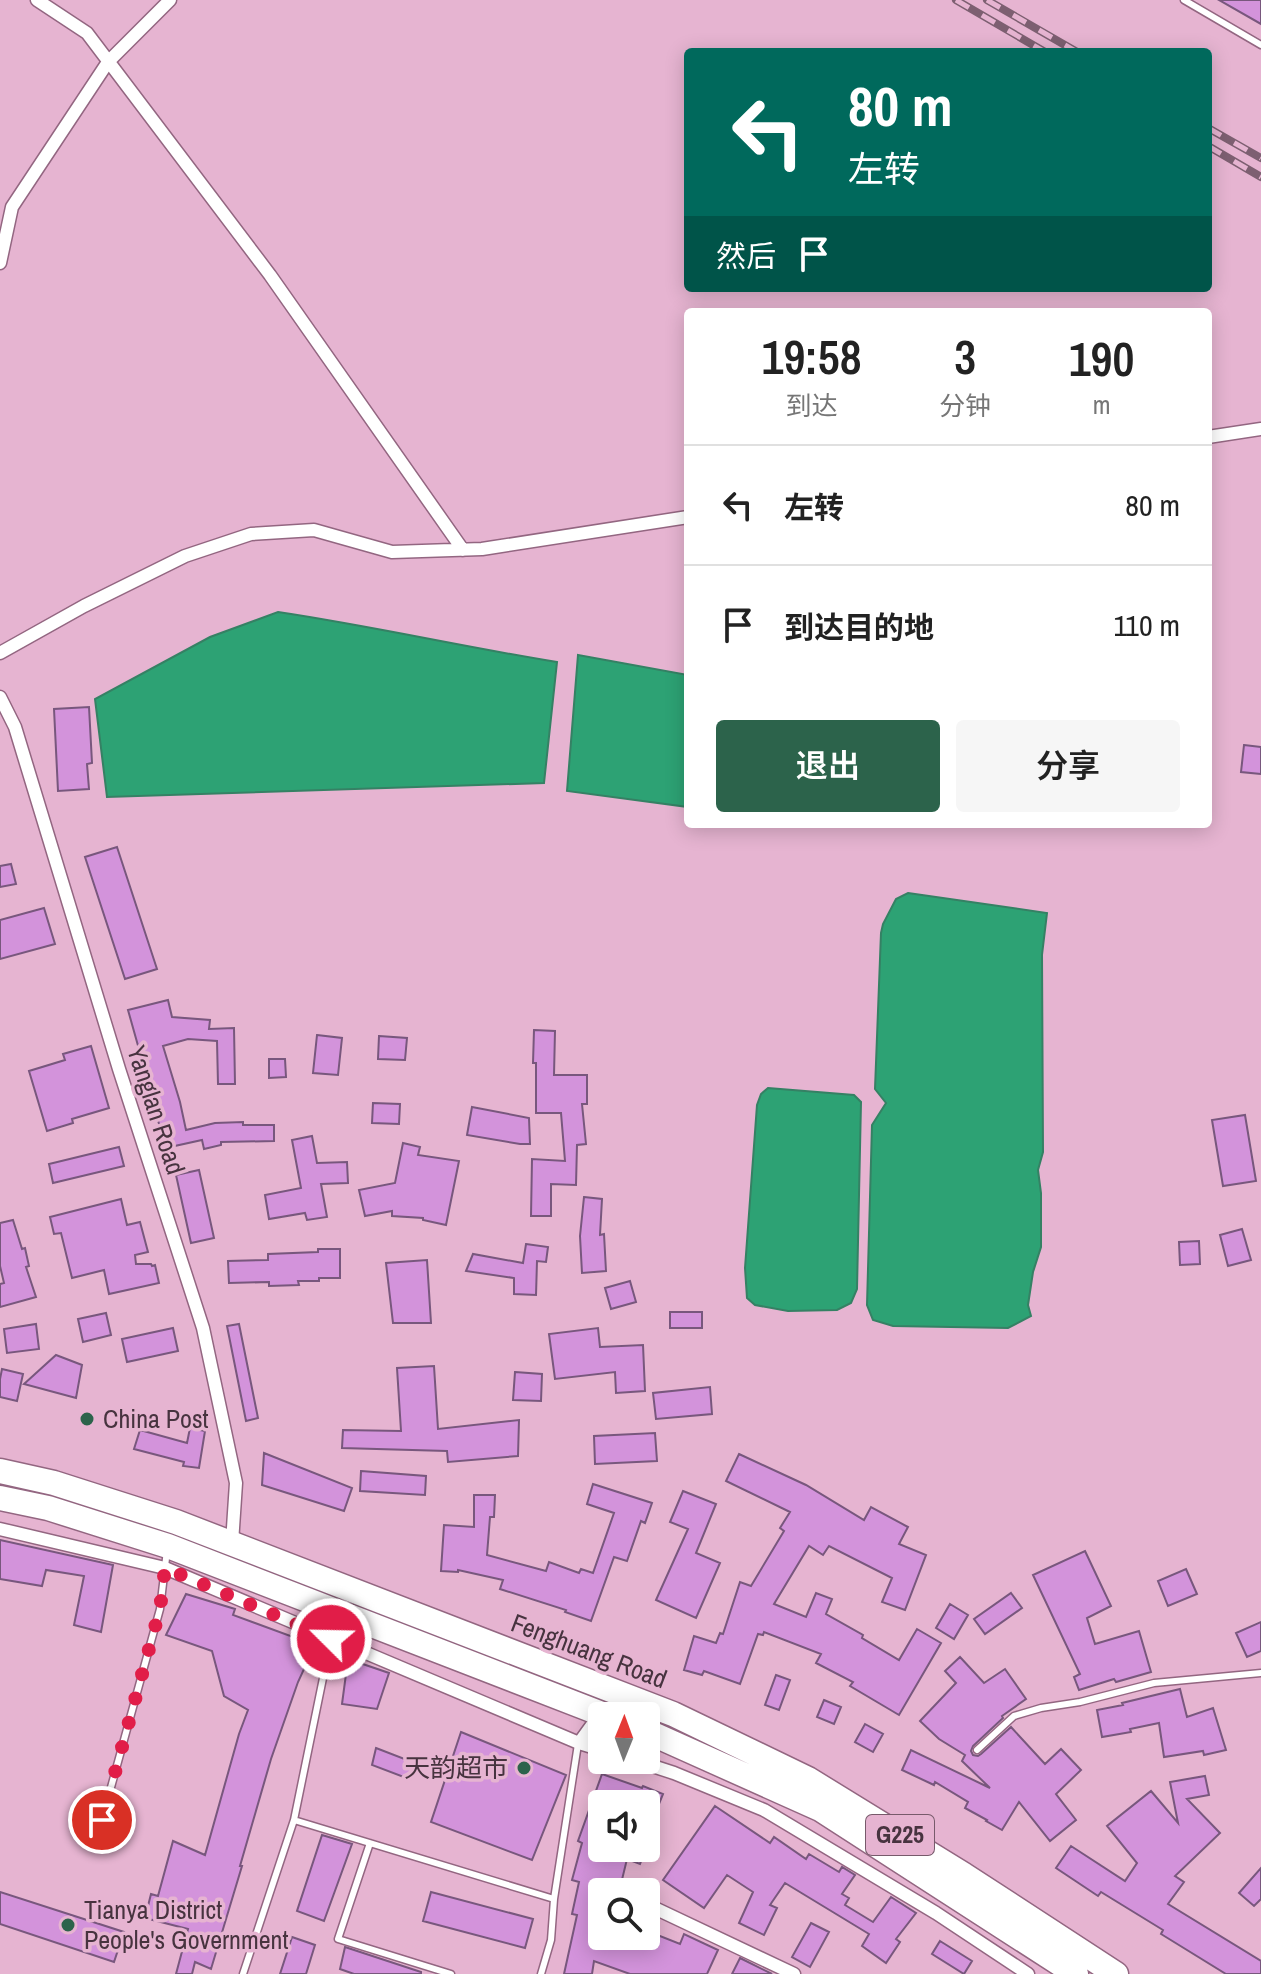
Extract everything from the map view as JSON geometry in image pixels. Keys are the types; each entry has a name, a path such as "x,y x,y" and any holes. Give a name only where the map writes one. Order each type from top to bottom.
{"highway":[{"name":"Fenghuang Road","path":"0,1471 70,1488 176,1522 673,1714 795,1773 964,1875 1116,1974"},
{"name":"Fenghuang Road","path":"0,1498 48,1508 166,1557 588,1709"},
{"name":"G225","path":"660,1737 820,1809 1076,1974"}],"street":[{"path":"37,0 87,33 270,275 463,550"},
{"path":"0,263 12,207 108,62 170,0"},
{"path":"1212,436 1261,429"},
{"path":"0,653 84,606 185,556 251,534 314,530 392,552 463,550 684,518"},
{"name":"Yanglan Road","path":"0,697 15,727 119,1069 203,1328 236,1483 232,1543"},
{"path":"0,1529 166,1557 331,1639 588,1746"},
{"path":"579,1743 588,1733"},
{"path":"660,1768 764,1810 936,1913 1028,1974"},
{"path":"660,1911 794,1974"}],"lane":[{"path":"1184,0 1261,45"},
{"path":"102,1820 160,1609 166,1557"},
{"path":"243,1974 294,1820 331,1639"},
{"path":"977,1750 1014,1716 1041,1708 1080,1702 1154,1683 1261,1673"},
{"path":"541,1974 551,1940 554,1899 579,1743"},
{"path":"294,1820 554,1899"},
{"path":"370,1843 338,1939 451,1974"}],"shaded area":[{"path":"278,612 557,662 544,783 107,797 95,699 210,637"},
{"path":"578,655 684,674 684,806 567,791"},
{"path":"908,893 1047,913 1042,955 1043,1152 1038,1170 1041,1247 1028,1305 1031,1316 1008,1328 893,1326 873,1320 867,1305 872,1125 886,1103 875,1089 881,933 896,899"},
{"path":"768,1088 854,1095 861,1102 857,1289 851,1303 837,1310 788,1311 755,1305 747,1298 745,1268 757,1105 761,1094"}],"building":[{"path":"1219,0 1261,0 1261,24"},
{"path":"89,707 92,763 87,764 89,789 58,791 54,709"},
{"path":"1244,745 1261,747 1261,774 1241,772"},
{"path":"117,847 157,969 125,979 85,857"},
{"path":"11,864 16,884 0,887 0,866"},
{"path":"44,908 55,944 0,959 0,920"},
{"path":"168,1000 172,1017 210,1020 209,1029 234,1028 235,1084 218,1084 217,1041 188,1039 163,1046 186,1130 215,1123 274,1125 274,1141 221,1142 221,1145 204,1149 202,1140 161,1149 156,1127 160,1127 128,1010"},
{"path":"534,1030 555,1031 554,1075 587,1075 587,1104 582,1104 586,1144 577,1145 576,1185 551,1184 551,1216 531,1216 532,1159 565,1161 561,1113 536,1113"},
{"path":"317,1035 342,1038 338,1075 313,1073"},
{"path":"379,1036 407,1038 405,1060 378,1059"},
{"path":"91,1046 109,1108 72,1119 73,1123 47,1131 29,1071 65,1060 63,1054"},
{"path":"269,1059 285,1059 286,1077 269,1078"},
{"path":"373,1103 400,1104 399,1124 372,1123"},
{"path":"472,1107 529,1118 530,1144 467,1135"},
{"path":"1245,1115 1256,1181 1223,1186 1212,1120"},
{"path":"312,1136 317,1163 347,1162 348,1183 321,1184 327,1217 307,1220 305,1213 269,1219 265,1195 301,1188 292,1140"},
{"path":"403,1143 420,1147 418,1155 459,1161 446,1225 423,1218 392,1216 392,1211 365,1216 359,1190 395,1183"},
{"path":"119,1147 124,1166 53,1183 49,1164"},
{"path":"199,1170 214,1238 191,1243 176,1175"},
{"path":"584,1197 602,1199 600,1235 604,1234 606,1271 582,1273 580,1236"},
{"path":"121,1199 127,1225 140,1222 148,1252 135,1255 136,1264 155,1265 159,1283 109,1294 104,1270 72,1278 61,1233 54,1234 50,1217"},
{"path":"13,1220 22,1249 25,1248 29,1266 26,1267 36,1297 0,1307 0,1284 4,1283 0,1266 0,1223"},
{"path":"1242,1229 1251,1260 1228,1266 1220,1235"},
{"path":"1199,1241 1200,1264 1180,1265 1179,1242"},
{"path":"526,1244 548,1247 546,1262 537,1261 536,1295 514,1294 514,1278 466,1271 473,1254 523,1263"},
{"path":"318,1249 340,1249 340,1278 298,1281 299,1285 229,1283 228,1261 268,1260 268,1254 318,1252"},
{"path":"427,1260 431,1323 393,1323 386,1263"},
{"path":"630,1281 636,1302 611,1309 605,1288"},
{"path":"670,1312 702,1312 702,1328 670,1328"},
{"path":"106,1313 111,1335 83,1342 78,1319"},
{"path":"36,1324 39,1349 7,1353 4,1329"},
{"path":"239,1324 258,1418 246,1421 227,1326"},
{"path":"173,1328 178,1351 127,1362 122,1339"},
{"path":"598,1328 600,1347 643,1345 645,1391 616,1393 615,1372 555,1379 549,1334"},
{"path":"56,1355 82,1365 76,1398 24,1384"},
{"path":"434,1366 438,1429 519,1420 518,1456 448,1462 447,1451 342,1448 343,1430 401,1431 397,1368"},
{"path":"2,1369 23,1374 17,1401 0,1397"},
{"path":"515,1372 542,1374 541,1401 513,1400"},
{"path":"710,1387 712,1414 656,1419 653,1393"},
{"path":"190,1428 205,1431 199,1468 183,1466 184,1462 134,1449 140,1430 187,1443"},
{"path":"655,1433 657,1461 595,1464 594,1436"},
{"path":"264,1453 352,1488 344,1511 262,1485"},
{"path":"739,1454 806,1485 864,1520 871,1507 908,1527 899,1544 926,1555 905,1610 882,1602 892,1578 829,1546 823,1555 809,1546 774,1604 806,1617 816,1593 832,1599 826,1614 899,1660 917,1629 941,1643 899,1715 850,1686 853,1682 816,1663 821,1654 764,1632 763,1635 758,1634 740,1684 704,1671 702,1675 684,1670 694,1636 716,1643 720,1633 723,1634 740,1582 751,1586 784,1531 780,1528 790,1512 726,1481"},
{"path":"361,1471 426,1476 425,1495 360,1491"},
{"path":"593,1484 652,1503 645,1523 641,1521 627,1561 614,1557 591,1621 500,1589 503,1580 458,1570 441,1571 444,1525 474,1527 474,1495 495,1495 487,1555 546,1571 549,1562 579,1573 581,1569 593,1573 614,1513 587,1504"},
{"path":"683,1491 716,1504 696,1553 720,1563 696,1618 656,1600 688,1529 670,1522"},
{"path":"0,1540 113,1565 101,1632 74,1625 84,1576 46,1570 42,1586 0,1579"},
{"path":"1085,1551 1111,1606 1087,1618 1095,1644 1139,1631 1151,1672 1079,1690 1074,1677 1080,1674 1033,1575"},
{"path":"1186,1569 1197,1594 1168,1606 1158,1581"},
{"path":"1011,1593 1022,1608 985,1634 974,1619"},
{"path":"186,1594 235,1609 233,1615 315,1645 298,1682 271,1759 211,1969 195,1962 192,1974 176,1974 188,1929 145,1918 151,1894 158,1896 173,1841 205,1855 248,1710 224,1696 212,1651 166,1635"},
{"path":"950,1604 968,1615 954,1639 936,1628"},
{"path":"1261,1622 1261,1651 1247,1657 1236,1633"},
{"path":"960,1657 984,1683 1005,1669 1026,1699 1002,1716 973,1746 973,1755 981,1754 1011,1727 1045,1764 1061,1749 1081,1770 1056,1794 1076,1820 1050,1841 1019,1802 1002,1830 965,1808 968,1802 935,1782 934,1785 902,1770 911,1750 990,1788 962,1761 965,1755 939,1739 920,1721 956,1683 945,1671"},
{"path":"348,1659 389,1673 377,1709 342,1704"},
{"path":"776,1675 790,1680 779,1710 765,1705"},
{"path":"1180,1689 1187,1717 1213,1708 1226,1750 1204,1755 1203,1751 1164,1757 1159,1723 1102,1737 1097,1710"},
{"path":"824,1700 841,1707 834,1724 817,1717"},
{"path":"865,1724 883,1734 873,1752 855,1742"},
{"path":"461,1732 566,1775 532,1860 431,1822"},
{"path":"376,1748 415,1763 409,1779 372,1765"},
{"path":"602,1774 653,1790 596,1790"},
{"path":"1205,1776 1209,1795 1187,1799 1220,1833 1175,1876 1184,1882 1168,1904 1261,1961 1261,1974 1226,1974 1161,1934 1163,1930 1101,1892 1098,1896 1056,1868 1071,1846 1125,1881 1137,1863 1107,1826 1151,1791 1178,1823 1170,1782"},
{"path":"715,1806 770,1843 774,1837 806,1859 809,1854 839,1872 842,1867 855,1875 842,1894 849,1898 845,1905 873,1922 891,1897 916,1913 896,1939 900,1942 886,1963 862,1946 869,1934 785,1883 770,1905 777,1908 764,1935 739,1923 753,1892 727,1875 704,1908 663,1880"},
{"path":"588,1813 588,1862 626,1862 622,1878 588,1878 588,1950 660,1950 660,1936 680,1944 684,1934 718,1950 707,1974 630,1974 594,1961 592,1974 564,1974 577,1915 572,1914 579,1882 572,1880 582,1843 578,1841"},
{"path":"322,1835 352,1844 324,1921 297,1911"},
{"path":"1261,1868 1261,1899 1254,1906 1239,1893"},
{"path":"0,1892 124,1932 114,1962 0,1924"},
{"path":"431,1892 533,1919 525,1948 423,1921"},
{"path":"811,1923 829,1932 810,1967 792,1957"},
{"path":"292,1937 315,1945 306,1974 280,1974"},
{"path":"940,1941 972,1961 964,1974 932,1954"},
{"path":"345,1947 421,1974 354,1974 340,1969"},
{"path":"740,1958 772,1974 732,1974"}],"railway":[{"path":"956,0 1038,48"},
{"path":"987,0 1070,48"},
{"path":"1212,130 1261,158"},
{"path":"1212,148 1261,177"}],"place":[{"name":"China Post","path":"87,1419"},
{"name":"天韵超市","path":"524,1768"},
{"name":"Tianya District People's Government","path":"68,1925"}],"route":[{"path":"102,1820 160,1609 165,1568 331,1639"}]}
